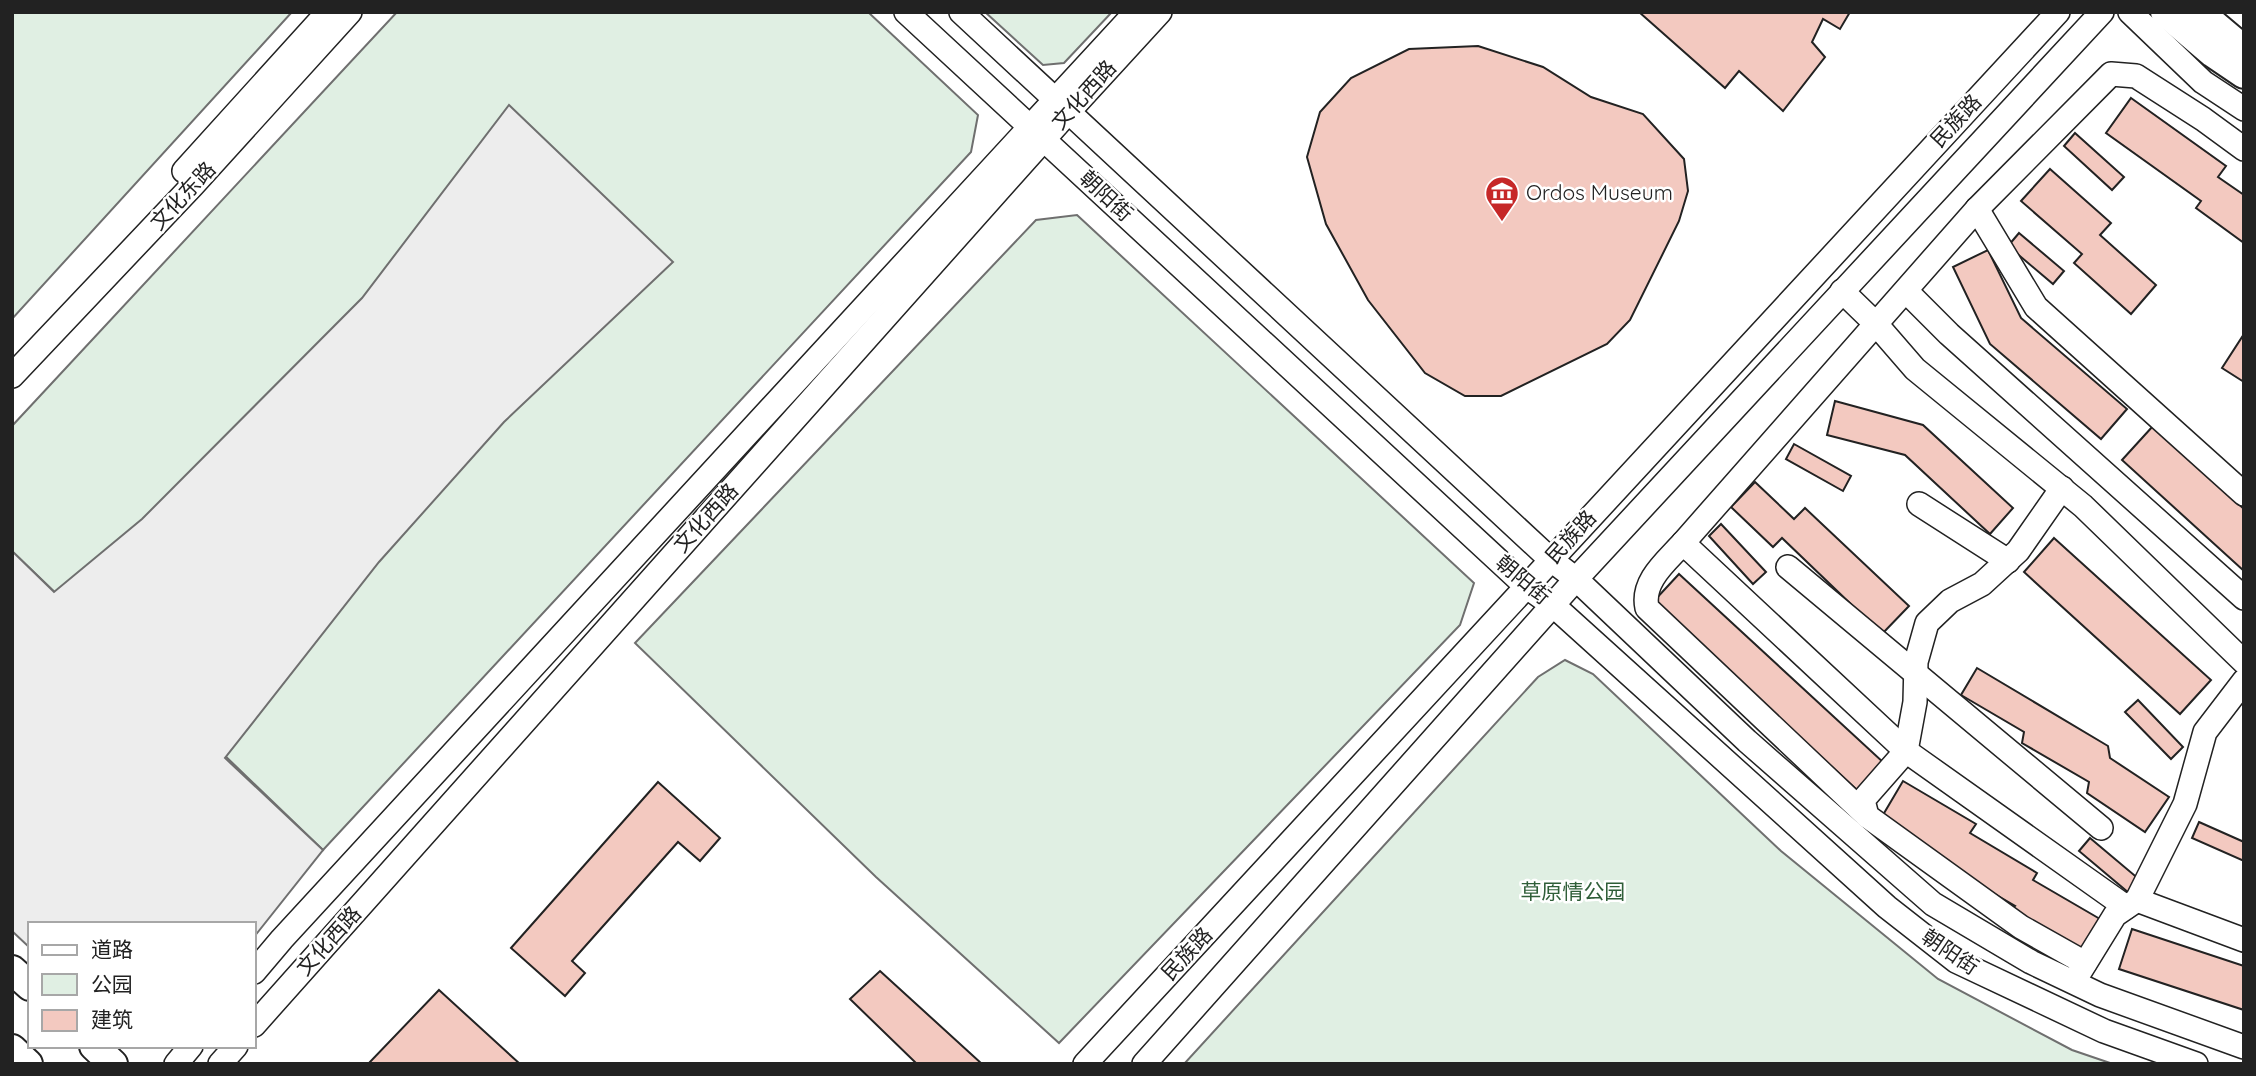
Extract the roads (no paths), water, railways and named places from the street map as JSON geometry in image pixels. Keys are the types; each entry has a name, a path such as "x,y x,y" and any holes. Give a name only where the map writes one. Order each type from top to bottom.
{"main road":[{"path":"2165,12 2213,53 2244,74"},
{"path":"2199,12 2244,50"},
{"path":"12,970 28,984"},
{"path":"96,1048 113,1064"},
{"path":"12,1049 28,1064"}],"street":[{"name":"文化东路","path":"12,354 181,175 328,12"},
{"name":"文化东路","path":"12,376 193,185 350,12"},
{"name":"朝阳街","path":"906,12 1527,587 1554,606 1887,907 1956,961 2104,1031 2196,1064"},
{"name":"朝阳街","path":"961,12 1550,559 1576,579 1747,741 1933,904 2031,962 2080,972 2100,995 2244,1046"},
{"name":"文化西路","path":"1063,105 1136,12"},
{"name":"文化西路","path":"256,970 291,928 1063,105 1160,12"},
{"name":"民族路","path":"1085,1064 2058,12"},
{"name":"民族路","path":"1144,1064 1576,579 2102,12"},
{"path":"2130,12 2203,82 2244,109"},
{"path":"2244,149 2136,76 2111,74 1978,209 1683,542 1648,584 1645,598 1647,607 1867,816 2080,972 2115,915 2132,904 2185,804 2205,732 2244,681"},
{"name":"文化西路","path":"256,1023 1037,133"},
{"path":"1978,209 2036,307 2244,494"},
{"path":"1842,291 1876,324 1915,369 2083,506 2244,662"},
{"path":"1906,291 1949,334 2244,598"},
{"path":"1867,816 1863,800 1906,751 1915,702 1916,662 1927,623 1950,601 1982,584 2018,551 2062,488"},
{"path":"1919,504 2008,561"},
{"path":"1683,542 1906,751 2132,904 2244,940"},
{"path":"1788,567 2101,828"},
{"path":"176,1064 189,1048"},
{"path":"220,1064 234,1048"}],"place":[{"name":"Ordos Museum","path":"1502,223"}],"park label":[{"name":"草原情公园","path":"1573,892"}]}
